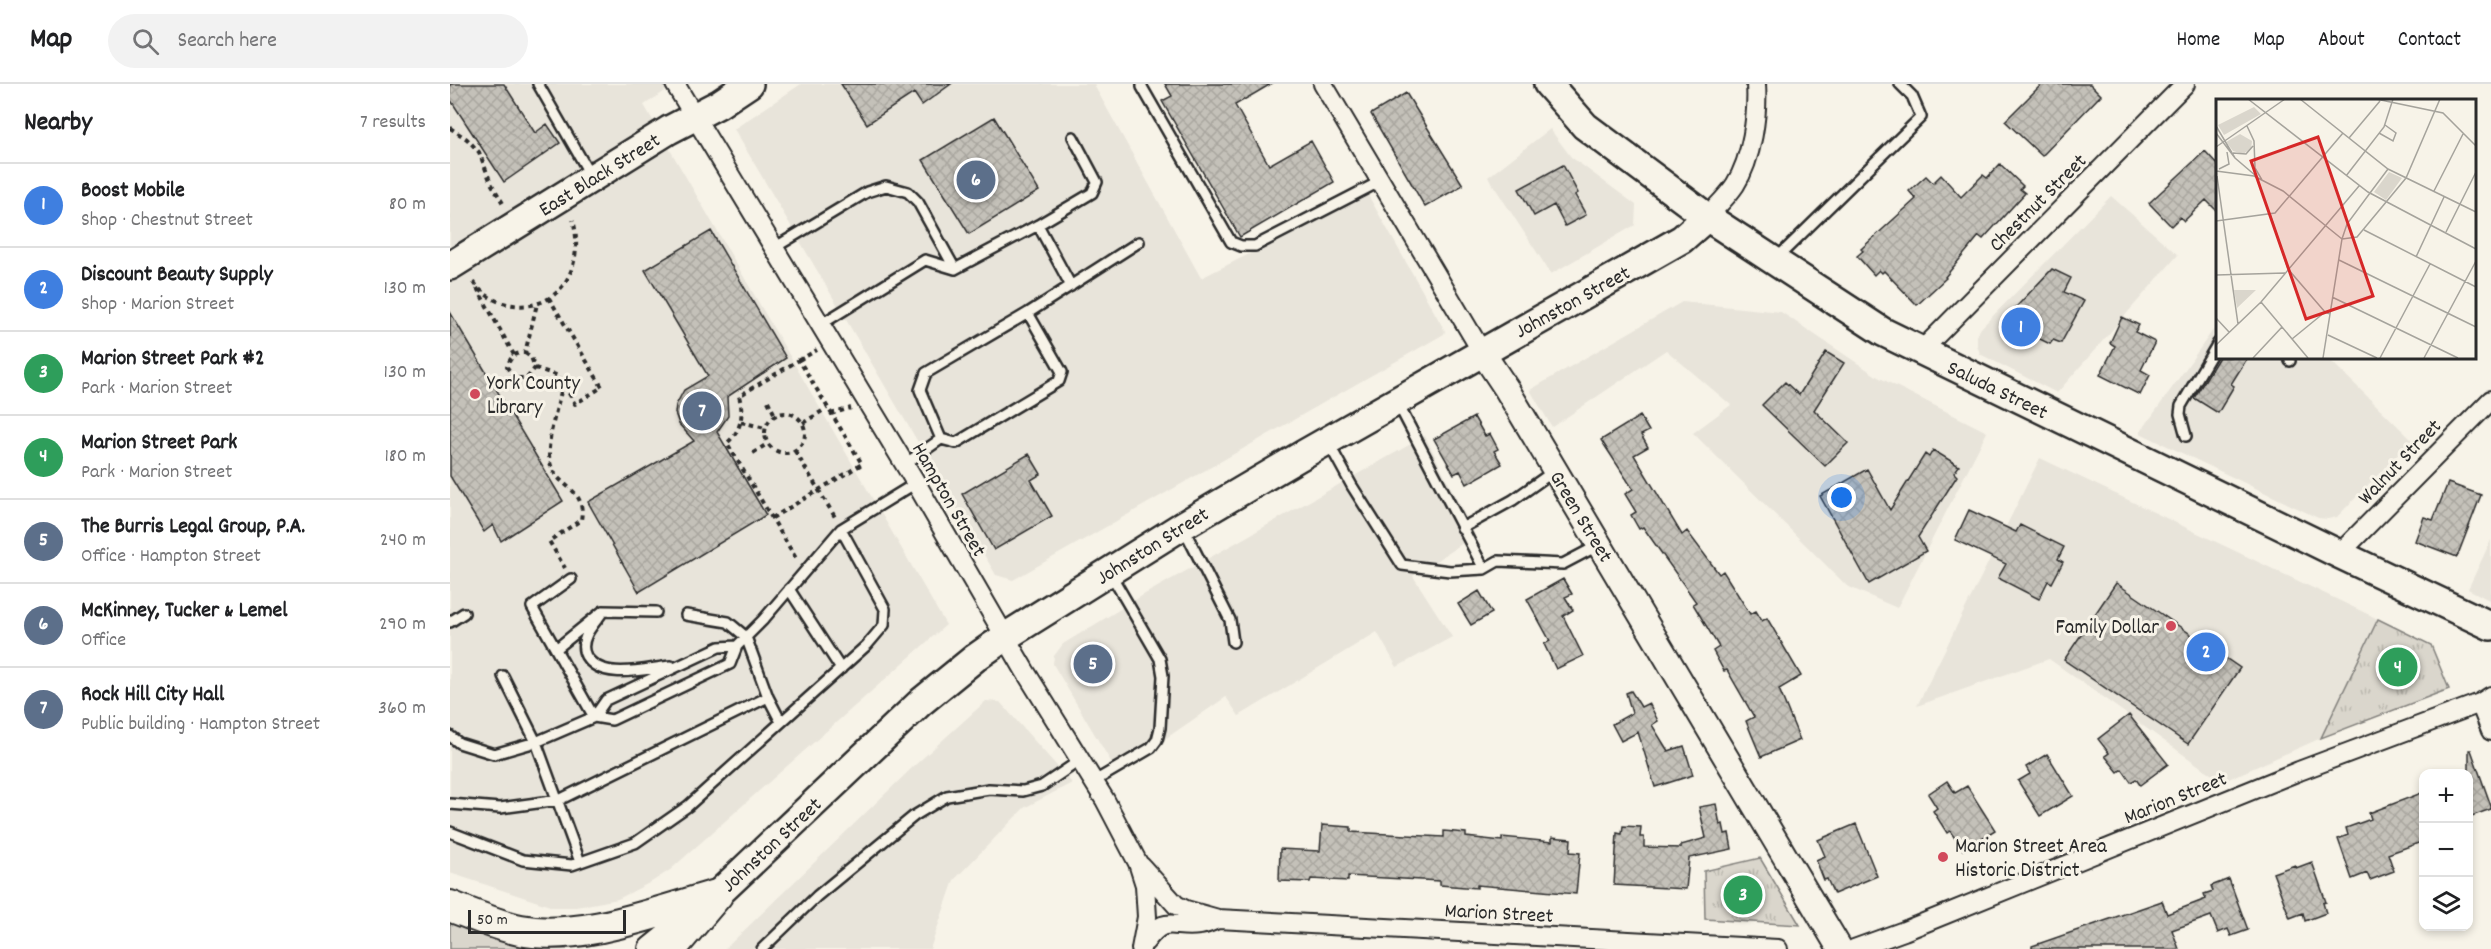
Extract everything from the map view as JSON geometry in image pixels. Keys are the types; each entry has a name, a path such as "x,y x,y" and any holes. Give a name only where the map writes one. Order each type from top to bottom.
{"main road":[{"name":"East Black Street","path":"450,266 669,130 749,84"},
{"name":"Saluda Street","path":"1548,84 1585,126 1707,218 1883,332 2339,555 2491,626"},
{"name":"Johnston Street","path":"717,895 921,702 1005,637 1182,526 1682,239 1707,218"},
{"path":"450,906 499,925 547,933 594,928 717,895"},
{"path":"671,949 717,895"}],"street":[{"name":"Hampton Street","path":"675,84 905,464 1005,637 1093,782 1138,863 1147,901 1142,945"},
{"name":"Green Street","path":"1323,84 1379,182 1506,388 1840,949"},
{"name":"Chestnut Street","path":"1921,351 2185,84"},
{"path":"1707,218 1737,183 1745,161 1760,86"},
{"name":"Walnut Street","path":"2339,555 2491,400"},
{"path":"2486,699 2491,731"},
{"name":"Marion Street","path":"1854,949 1915,927 2299,771 2486,699"},
{"name":"Marion Street","path":"1138,863 1176,905 1218,919 1778,949"},
{"name":"Johnston Street","path":"651,949 717,895"},
{"name":"Marion Street","path":"1142,945 1155,928 1165,924 1199,926 1218,919"}],"lane":[{"path":"538,84 593,178"},
{"path":"1142,84 1231,242 1241,246 1256,246 1379,182"},
{"path":"1773,261 1921,117 1912,96 1899,84"},
{"path":"820,325 925,260 955,270 1092,193 1097,182 1073,137"},
{"path":"774,248 867,192 886,186 908,192 918,202 955,270"},
{"path":"1038,225 1071,285"},
{"path":"941,439 920,390 926,373 1028,313 1138,242"},
{"path":"905,464 941,439 956,443 1059,381 1062,372 1028,313"},
{"path":"2186,436 2180,414 2181,406 2216,347"},
{"path":"1396,402 1484,569"},
{"path":"1328,441 1352,486 1402,565 1450,571 1484,569 1498,561 1563,564 1599,545"},
{"path":"1462,528 1513,500 1555,471"},
{"path":"594,717 612,720 730,664 737,646 842,529 916,483"},
{"path":"1182,526 1230,620 1233,642"},
{"path":"450,832 523,860 572,865 635,843 687,806 841,669 867,645 884,625 885,609 842,529"},
{"path":"1093,782 1151,748 1157,740 1160,728 1163,676 1160,659 1109,571"},
{"path":"572,579 532,607 594,717"},
{"path":"789,590 841,669"},
{"path":"556,649 603,611 656,612"},
{"path":"603,611 586,634 582,647 592,663 621,672 677,666"},
{"path":"450,622 464,613"},
{"path":"686,615 728,622 747,637 768,697 781,723"},
{"path":"450,736 459,743 494,754 536,742 594,717 606,700 677,666 719,647 737,646"},
{"path":"502,676 536,742 580,862"},
{"path":"450,804 500,808 559,800 768,697"},
{"path":"762,949 817,896 914,816 947,796 989,789 1023,791 1042,786 1079,760"}],"path":[{"path":"450,128 467,139 479,152 490,183 517,225"},
{"path":"514,355 475,283 499,302 524,306 537,304 549,298 564,285 572,272 577,253 577,235 573,220"},
{"path":"535,368 559,376 575,404 602,387 549,298"},
{"path":"525,353 537,304"},
{"path":"525,353 531,357 535,368 527,378 514,378 507,367 509,359 514,355 525,353"},
{"path":"772,518 862,464 799,360 739,396 743,412 741,422 727,443 804,572"},
{"path":"563,383 548,453 553,471 558,478 573,489 583,510 581,520 549,541 572,579"},
{"path":"768,401 775,416"},
{"path":"802,423 827,408"},
{"path":"790,414 802,423 806,431 805,438 795,451 780,453 767,444 764,436 765,428 775,416 790,414"},
{"path":"741,422 765,428"},
{"path":"753,453 767,444"},
{"path":"795,451 842,529"}],"shaded area":[{"path":"450,84 676,84 644,105 946,625 670,870 618,899 576,907 553,907 450,873"},
{"path":"801,84 1095,84 1201,278 1368,195 1445,331 1444,334 1013,580 996,575 734,129"},
{"path":"1550,129 1571,157 1636,205 1635,225 1551,274 1488,177"},
{"path":"2111,196 2178,255 2057,393 1980,354 1977,335 1981,328"},
{"path":"1682,302 1781,312 1878,377 1987,432 1897,608 1847,586 1693,433 1731,405 1666,350 1552,427 1530,390"},
{"path":"2216,326 2216,358 2334,358 2332,362 2412,440 2337,517 2328,519 2318,518 2140,433"},
{"path":"1425,436 1475,535 1413,576 1452,637 1397,667 1377,632 1239,716 1226,697 1117,772 1053,664 1054,656 1063,644 1145,594"},
{"path":"2040,458 2378,619 2321,738 2222,782 2049,659 1917,706"},
{"path":"2491,540 2491,601 2468,589"},
{"path":"986,701 1000,702 1072,783 1024,808 954,880 930,949 725,949 914,766"}],"green space":[{"path":"2378,619 2431,645 2449,689 2321,738"},
{"path":"1760,858 1800,925 1705,919 1704,871"},
{"path":"450,919 565,946 566,949 450,949"}],"building":[{"path":"450,84 504,84 535,133 547,124 560,143 504,182 450,99"},
{"path":"841,84 951,84 922,105 914,93 867,124"},
{"path":"1165,84 1271,84 1235,105 1269,165 1311,141 1334,182 1240,237 1162,101 1172,96"},
{"path":"2042,84 2090,84 2101,95 2042,156 2005,121"},
{"path":"1406,93 1463,185 1425,207 1371,114"},
{"path":"994,117 1039,191 969,234 923,160"},
{"path":"2205,151 2216,163 2216,210 2206,200 2184,221 2180,217 2171,226 2149,203"},
{"path":"2000,164 2023,186 2020,189 2025,193 1983,239 1979,236 1946,278 1917,305 1884,271 1882,273 1879,270 1874,275 1857,256 1863,251 1861,249 1916,199 1909,191 1926,176 1933,183 1941,175 1961,197 1983,175 1987,178"},
{"path":"1563,165 1578,193 1575,195 1586,215 1565,226 1554,205 1534,216 1519,189"},
{"path":"711,231 786,358 727,397 728,416 717,432 766,515 639,592 588,502 694,441 679,424 675,413 676,405 684,390 708,376 645,270"},
{"path":"2052,269 2071,278 2064,292 2084,301 2061,343 2053,340 2050,344 2003,321"},
{"name":"York County Library","path":"450,312 563,501 501,541 493,525 484,532 450,476"},
{"path":"2122,317 2139,325 2135,332 2155,342 2141,370 2150,375 2140,395 2100,375 2115,346 2110,343"},
{"path":"1826,352 1844,363 1814,410 1848,443 1825,466 1762,405 1785,382 1799,395"},
{"path":"2218,358 2247,358 2231,384 2234,386 2218,413 2194,398"},
{"path":"1640,416 1649,431 1641,435 1648,447 1634,455 1682,535 1687,531 1719,574 1723,571 1750,614 1756,611 1762,621 1767,618 1801,676 1779,689 1800,740 1761,757 1746,721 1754,717 1727,670 1724,671 1713,651 1719,647 1693,604 1696,602 1643,527 1639,529 1631,515 1636,512 1625,494 1633,489 1601,440"},
{"path":"1474,417 1485,436 1490,434 1498,449 1494,451 1502,464 1467,484 1460,471 1454,474 1434,439"},
{"path":"1933,450 1959,466 1954,473 1957,476 1918,537 1926,551 1869,584 1820,496 1867,469 1890,510 1925,454 1929,457"},
{"path":"1029,454 1041,474 1031,480 1052,516 994,550 962,494"},
{"path":"2448,483 2481,495 2457,557 2415,541 2424,517 2433,520"},
{"path":"1969,510 2016,532 2020,525 2064,547 2058,559 2063,562 2052,583 2048,581 2039,599 1998,578 2006,564 1955,540"},
{"path":"1563,579 1572,594 1565,597 1573,610 1563,616 1583,656 1556,669 1544,644 1550,641 1527,599"},
{"path":"2116,583 2240,668 2188,744 2064,660"},
{"path":"1479,591 1492,613 1471,625 1458,604"},
{"path":"1631,691 1641,707 1649,703 1658,721 1652,725 1668,751 1684,746 1693,775 1655,787 1638,732 1621,741 1612,724 1632,713 1626,693"},
{"path":"2129,715 2168,764 2140,785 2136,779 2131,782 2122,769 2118,772 2105,756 2109,753 2098,739"},
{"path":"2469,750 2471,750 2491,806 2491,809 2473,816 2473,769 2469,769"},
{"path":"2047,754 2073,796 2040,816 2018,781 2030,774 2026,767"},
{"path":"1947,781 1955,793 1967,786 1995,830 1963,850 1950,831 1947,833 1933,811 1937,808 1928,794"},
{"path":"2419,794 2419,843 2388,854 2394,871 2370,880 2367,873 2352,879 2338,839 2348,835 2346,828 2371,819 2369,813"},
{"path":"1716,804 1720,825 1723,824 1725,834 1729,833 1732,849 1689,858 1686,889 1614,885 1617,833 1622,834 1623,826 1641,827 1640,837 1644,837 1644,847 1681,848 1681,845 1706,838 1699,807"},
{"path":"1856,824 1877,876 1834,894 1827,879 1824,880 1816,860 1825,856 1818,840"},
{"path":"1322,825 1351,827 1351,832 1444,837 1444,831 1466,833 1466,837 1502,841 1502,837 1552,842 1552,837 1571,839 1570,852 1580,853 1576,894 1477,885 1477,888 1440,885 1440,881 1348,876 1348,881 1311,879 1310,882 1279,881 1280,849 1320,851"},
{"path":"2312,862 2326,902 2323,903 2326,913 2305,921 2303,913 2290,918 2273,873"},
{"path":"2229,879 2248,930 2231,936 2228,929 2218,933 2211,916 2172,930 2179,949 2032,949 2032,946 2162,901 2167,914 2206,899 2204,894 2213,891 2211,886"}],"place":[{"name":"McKinney, Tucker & Lemel","path":"976,180"},
{"name":"Boost Mobile","path":"2021,327"},
{"name":"York County Library","path":"475,394"},
{"name":"Rock Hill City Hall","path":"702,411"},
{"name":"Family Dollar","path":"2171,626"},
{"name":"Discount Beauty Supply","path":"2206,652"},
{"name":"The Burris Legal Group, P.A.","path":"1093,664"},
{"name":"Marion Street Park","path":"2398,667"},
{"name":"Marion Street Area Historic District","path":"1943,857"},
{"name":"Marion Street Park #2","path":"1743,895"}]}
